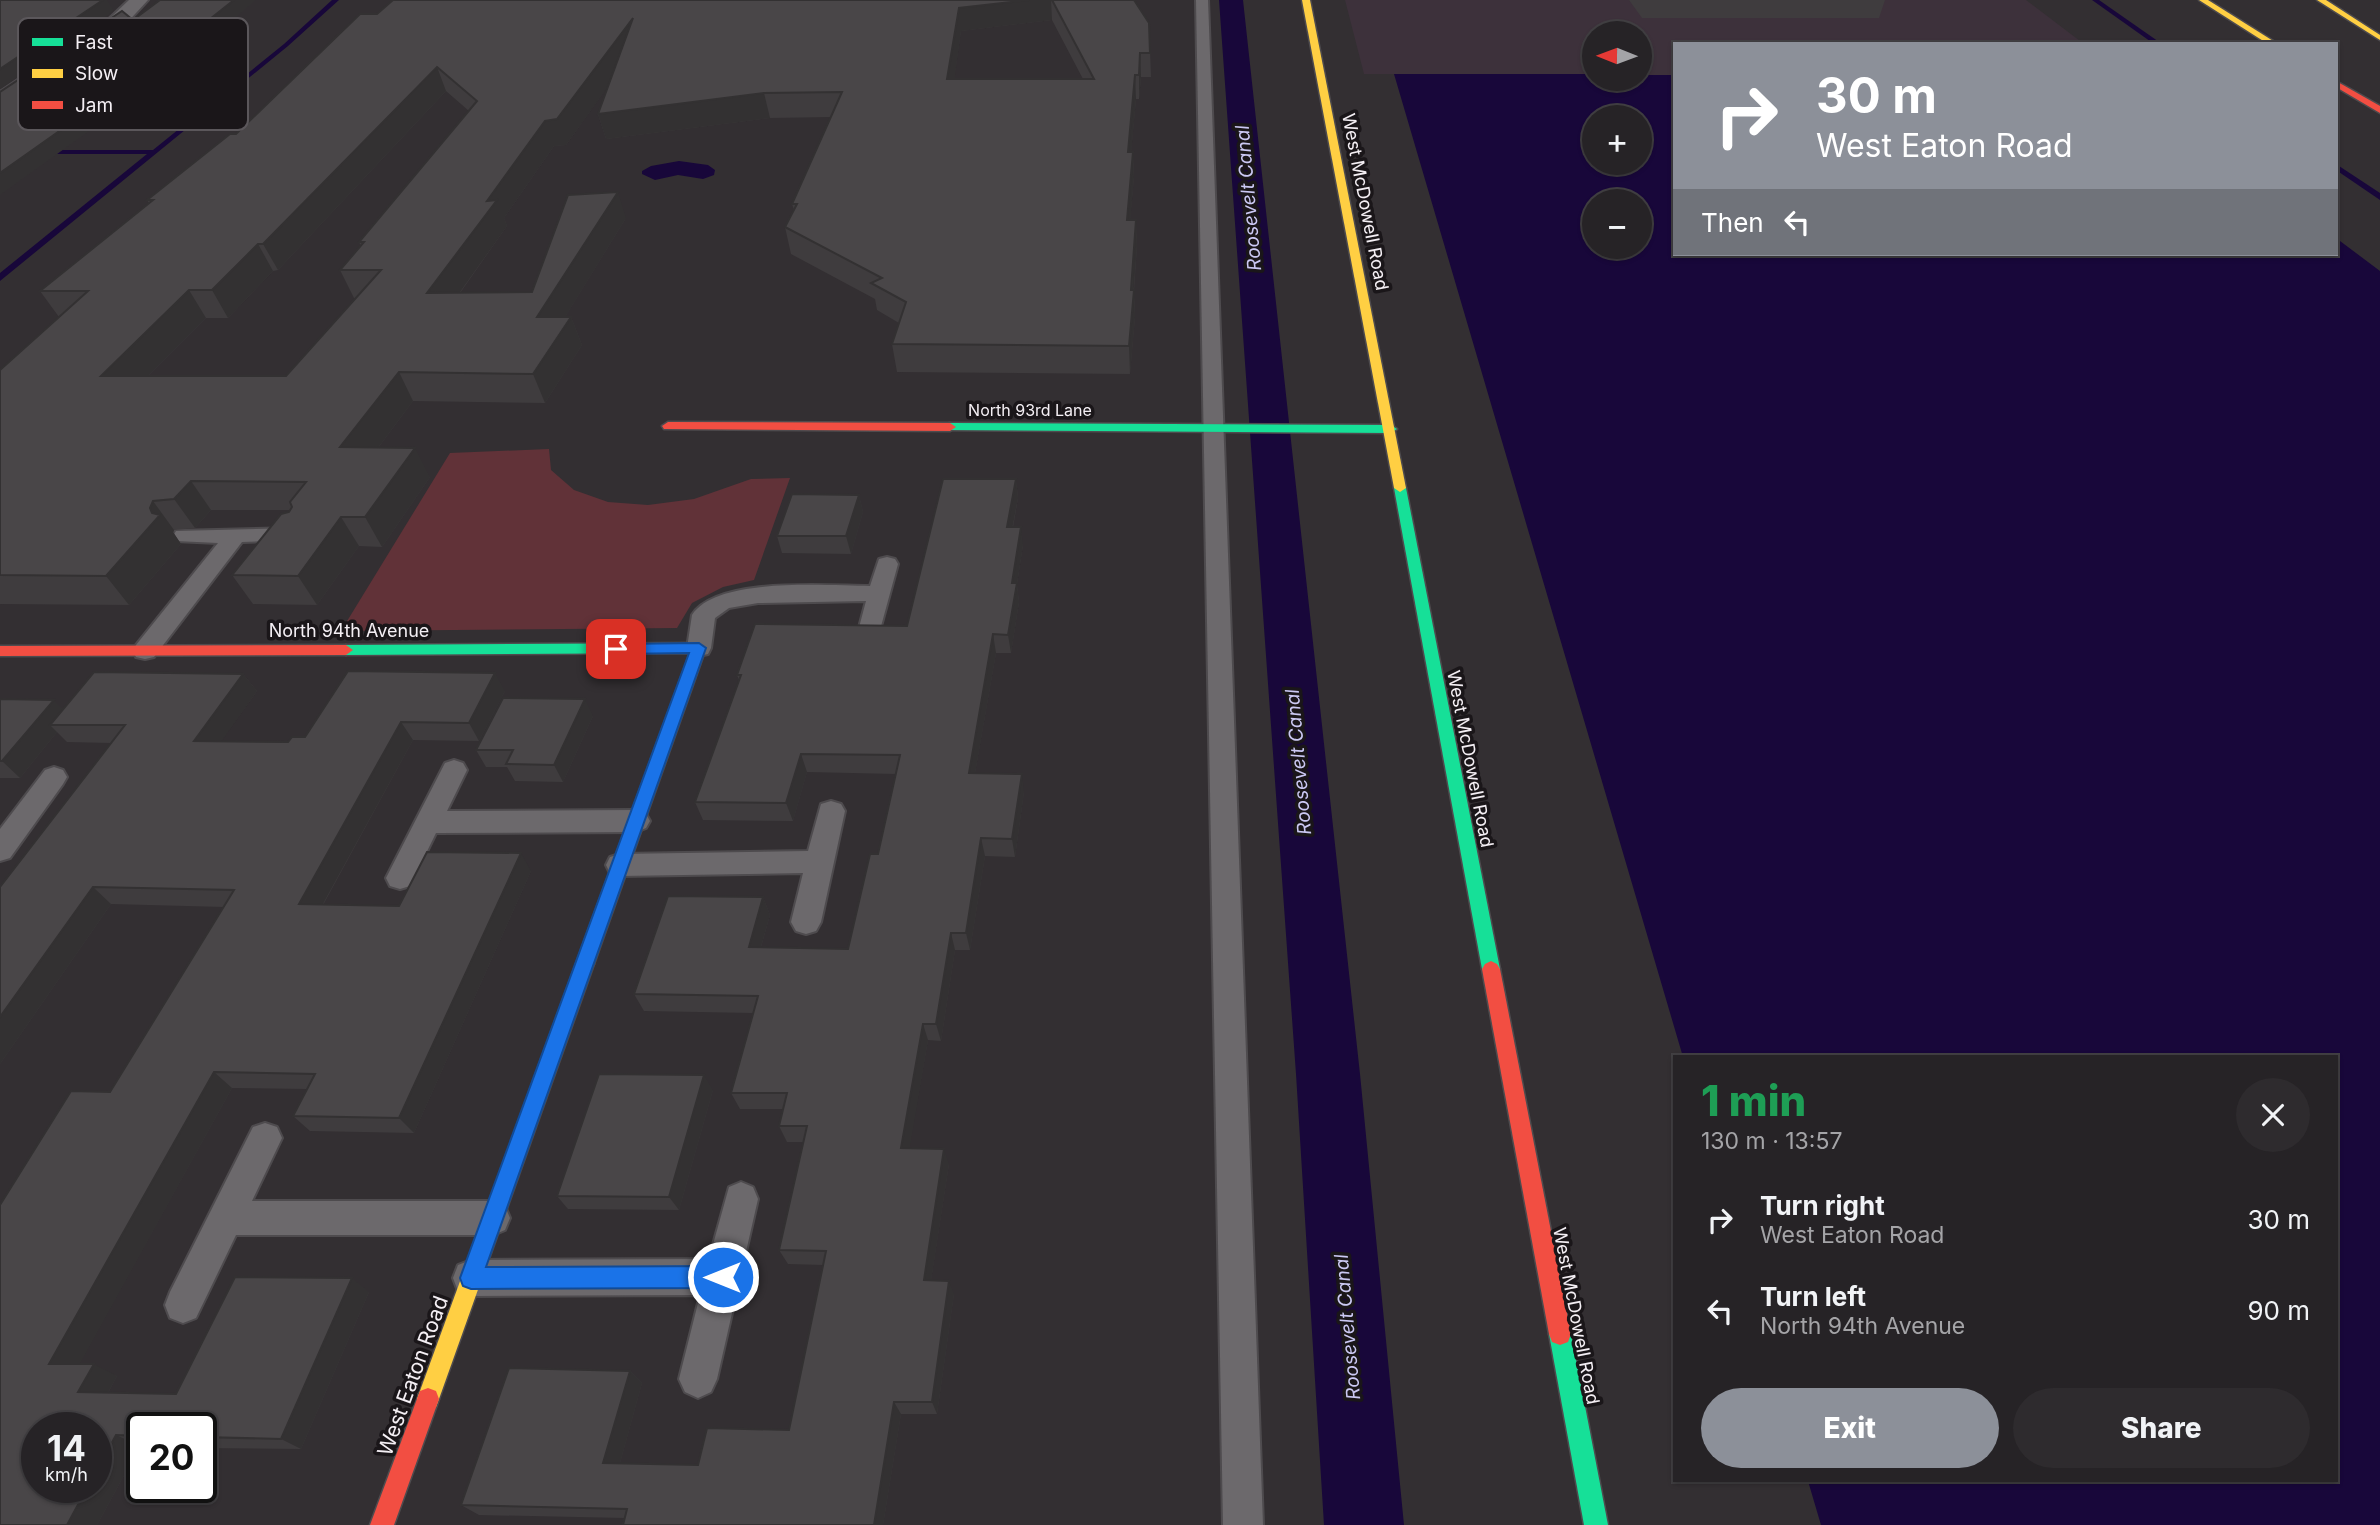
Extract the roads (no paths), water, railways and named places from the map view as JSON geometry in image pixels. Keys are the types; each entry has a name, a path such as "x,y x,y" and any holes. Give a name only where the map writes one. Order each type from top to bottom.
{"main road":[{"name":"West McDowell Road","path":"1306,0 1391,429 1437,694 1596,1525"},
{"path":"2203,0 2271,42"},
{"path":"2321,0 2380,38"},
{"path":"2344,0 2380,19"},
{"path":"2338,84 2380,110"},
{"name":"North 93rd Lane","path":"668,426 1391,429"},
{"name":"North 94th Avenue","path":"0,651 699,648"},
{"name":"West Eaton Road","path":"382,1525 699,648"}],"street":[{"path":"121,18 139,0"},
{"path":"0,101 18,89"}],"lane":[{"path":"1202,0 1221,429 1243,1525"},
{"path":"145,651 236,535"},
{"path":"184,536 297,535"},
{"path":"869,635 887,564"},
{"path":"699,648 704,615 722,602 758,594 879,593"},
{"path":"400,878 454,770"},
{"path":"0,850 9,825 54,777"},
{"path":"806,922 831,811"},
{"path":"427,822 636,821"},
{"path":"620,865 820,862"},
{"path":"183,1305 265,1138"},
{"path":"698,1379 741,1199"},
{"path":"226,1218 493,1218"},
{"path":"471,1278 723,1277"}],"waterway":[{"path":"248,76 336,0"},
{"name":"Roosevelt Canal","path":"1231,0 1328,1074 1364,1525"},
{"path":"2095,0 2156,42"},
{"path":"155,152 182,130"},
{"path":"43,152 155,152"},
{"path":"0,278 155,152"},
{"path":"2338,167 2380,197"}]}
